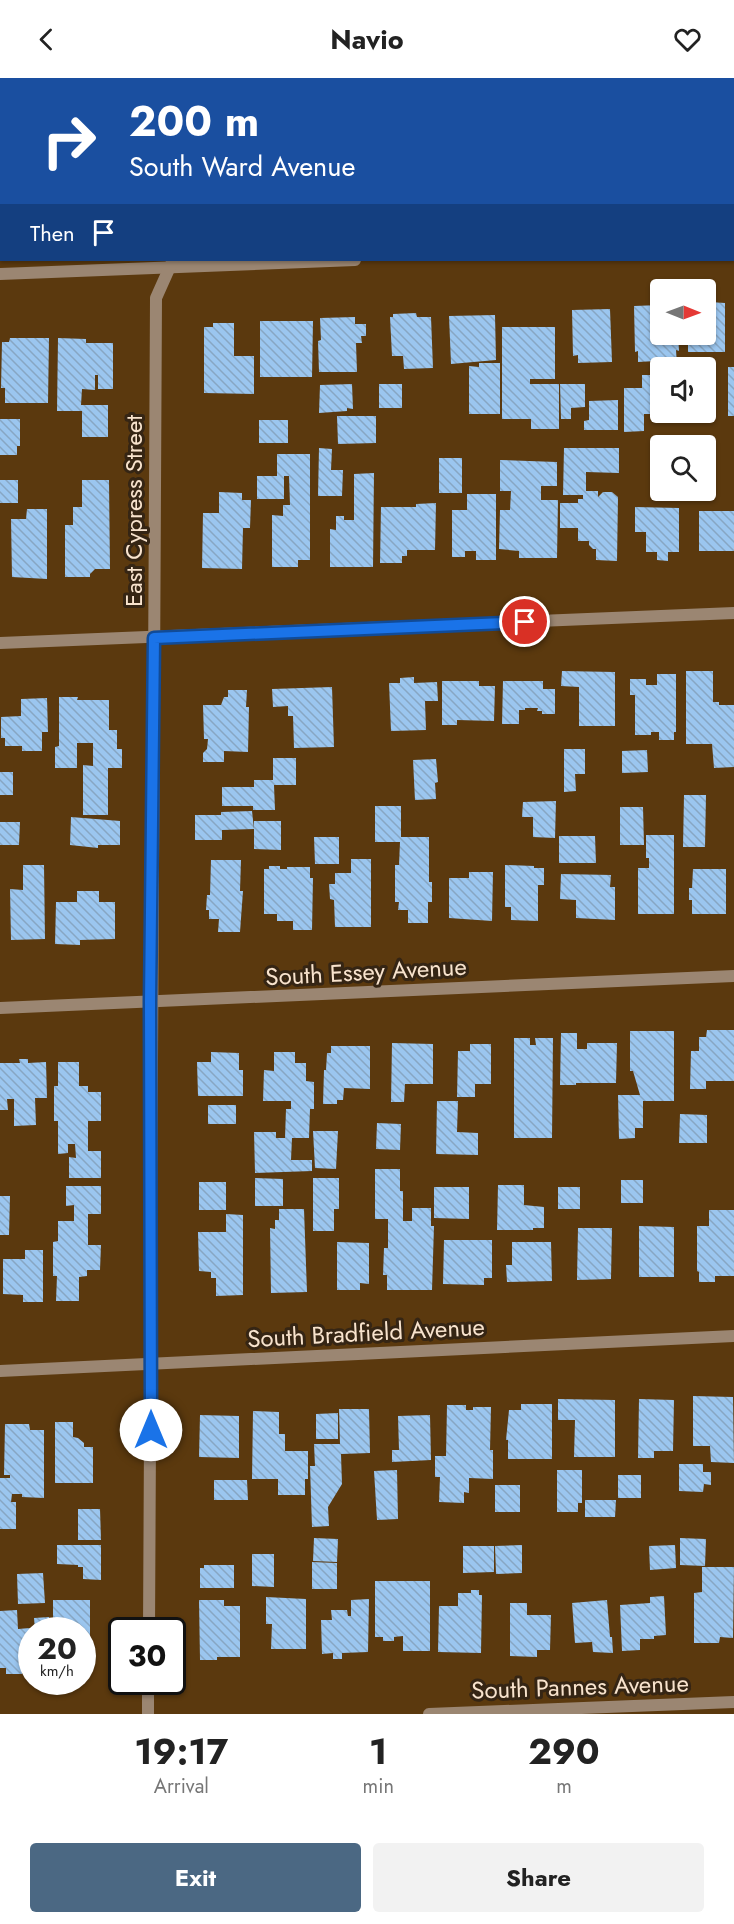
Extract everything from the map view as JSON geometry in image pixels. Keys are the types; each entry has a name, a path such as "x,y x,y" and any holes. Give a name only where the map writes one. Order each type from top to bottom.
{"street":[{"path":"0,274 171,263 294,261"},
{"name":"East Cypress Street","path":"148,1617 151,1364 150,1002 156,298 171,263"},
{"path":"0,644 734,612"},
{"name":"South Essey Avenue","path":"0,1008 734,976"},
{"name":"South Bradfield Avenue","path":"0,1371 734,1336"},
{"path":"148,1695 148,1714"},
{"name":"South Pannes Avenue","path":"429,1714 734,1702"}],"building":[{"path":"716,302 725,303 725,352 688,352 688,345 716,345"},
{"path":"650,305 650,345 679,345 676,357 650,357 650,361 638,362 638,351 635,352 634,306"},
{"path":"610,309 612,362 578,363 578,355 573,356 572,310"},
{"path":"416,313 417,317 431,317 433,368 404,369 403,356 392,356 390,317 393,317 393,314"},
{"path":"495,315 496,360 451,364 449,316"},
{"path":"355,317 355,324 366,324 366,336 361,336 362,343 356,343 357,372 319,372 320,318"},
{"path":"260,321 313,321 312,377 260,377"},
{"path":"213,323 234,323 234,356 254,356 254,394 204,393 204,327 213,327"},
{"path":"502,327 555,327 555,379 530,379 530,384 559,384 559,429 531,429 531,419 502,419"},
{"path":"10,338 49,338 48,403 5,403 5,388 1,388 2,342 9,342"},
{"path":"58,338 86,339 86,343 113,343 113,389 98,389 98,375 95,375 95,390 82,389 81,405 108,405 108,437 82,437 82,411 57,411"},
{"path":"479,363 500,363 500,414 469,414 469,366 479,367"},
{"path":"728,367 734,367 734,416 728,416"},
{"path":"642,375 650,375 650,414 644,414 644,431 624,432 624,388 642,388"},
{"path":"352,384 353,409 319,413 320,385"},
{"path":"379,384 402,384 402,408 379,408"},
{"path":"560,384 585,384 585,407 571,408 571,419 561,419"},
{"path":"618,400 618,430 584,430 584,421 589,420 589,401"},
{"path":"337,416 376,416 376,443 338,444"},
{"path":"0,419 20,419 20,446 17,446 17,455 0,455"},
{"path":"259,420 288,420 288,443 259,443"},
{"path":"319,448 332,449 331,470 343,470 342,496 318,496"},
{"path":"564,448 619,448 619,473 586,472 586,491 598,491 598,497 603,492 612,492 618,497 617,561 596,560 596,549 589,545 589,541 578,541 578,528 560,528 560,503 578,503 578,499 583,499 583,495 563,495"},
{"path":"277,454 310,454 310,560 298,560 298,567 272,567 272,515 283,516 283,505 290,505 289,476 284,476 284,499 257,499 257,476 277,476"},
{"path":"439,458 462,458 462,493 439,493"},
{"path":"500,460 557,462 557,486 541,486 541,500 558,500 557,558 519,558 519,551 499,549 500,510 510,510 511,491 500,491"},
{"path":"374,473 373,567 330,567 330,529 336,530 336,516 344,516 344,520 354,520 354,474"},
{"path":"0,480 18,480 18,503 0,503"},
{"path":"82,480 109,480 110,569 95,569 90,577 65,577 65,525 73,525 73,507 82,507"},
{"path":"219,492 242,493 242,500 251,500 250,528 243,528 242,569 202,568 203,513 219,513"},
{"path":"467,494 496,494 496,560 476,560 476,551 465,551 465,557 452,557 452,510 467,510"},
{"path":"436,503 435,550 407,550 407,556 402,556 402,563 380,563 381,507 416,507 416,504"},
{"path":"635,507 679,508 679,552 668,552 668,561 657,560 657,552 646,552 646,532 635,532"},
{"path":"27,509 47,509 47,579 12,577 11,519 26,519"},
{"path":"699,511 734,511 734,551 699,551"},
{"path":"562,671 615,672 615,726 579,726 579,687 561,686"},
{"path":"686,671 713,671 713,702 719,702 719,705 734,705 734,767 714,768 712,744 686,744"},
{"path":"657,674 676,674 674,740 659,740 659,732 651,732 651,735 635,735 635,695 630,695 630,679 646,679 646,685 657,685"},
{"path":"414,677 414,683 437,682 438,701 425,701 426,730 391,731 389,683 400,683 400,678"},
{"path":"442,681 479,681 479,686 495,686 494,721 457,720 457,725 442,725"},
{"path":"503,681 543,681 543,689 555,689 555,714 542,714 542,711 537,711 538,708 525,708 525,710 519,710 519,724 502,724"},
{"path":"332,687 334,747 294,748 293,716 288,716 288,706 273,707 272,689"},
{"path":"228,690 247,690 248,752 224,751 224,762 203,762 203,753 207,749 208,739 204,739 203,705 221,705 224,697 228,697"},
{"path":"59,697 78,697 77,700 109,700 109,730 117,730 117,749 122,749 122,768 108,768 108,815 83,815 83,765 93,766 93,743 77,743 77,768 55,768 55,747 59,746"},
{"path":"47,698 48,732 42,732 42,751 22,751 22,746 5,746 5,738 1,738 1,717 21,716 21,699"},
{"path":"564,749 585,749 585,774 575,774 576,791 564,792"},
{"path":"647,750 648,772 622,773 622,751"},
{"path":"273,758 296,758 296,785 274,785 275,810 253,810 253,806 222,806 222,787 254,787 254,780 273,780"},
{"path":"436,759 438,782 435,783 436,799 415,800 413,760"},
{"path":"0,772 13,772 13,795 0,795"},
{"path":"684,795 706,795 705,847 683,847"},
{"path":"556,801 555,838 533,837 533,817 522,817 523,802"},
{"path":"375,806 401,806 401,837 429,837 429,882 432,882 432,902 428,902 428,923 408,923 408,910 398,910 399,902 395,902 395,865 399,865 400,842 375,842"},
{"path":"620,807 643,807 644,845 620,845"},
{"path":"252,811 254,829 222,830 222,840 195,840 195,815 221,815 221,812"},
{"path":"71,817 120,821 120,845 98,845 98,848 70,845"},
{"path":"254,821 281,821 281,850 254,849"},
{"path":"0,822 20,822 19,845 0,845"},
{"path":"646,835 674,835 674,914 638,914 638,868 649,868 649,858 646,858"},
{"path":"559,836 595,836 596,863 559,863"},
{"path":"314,837 339,837 339,864 315,864"},
{"path":"351,859 371,859 371,927 335,927 334,900 330,899 329,884 335,884 335,873 351,873"},
{"path":"211,860 241,860 240,891 243,891 240,932 218,932 219,919 209,919 209,910 206,910 207,895 210,895"},
{"path":"23,865 44,865 45,939 11,940 10,889 23,890"},
{"path":"505,865 544,868 544,885 538,885 538,921 511,920 511,907 505,907"},
{"path":"269,866 280,866 280,869 310,867 310,878 313,878 312,930 293,930 293,921 277,921 277,914 264,914 264,869 269,869"},
{"path":"693,869 726,869 726,914 692,914 689,888 692,888"},
{"path":"469,872 493,872 492,921 449,918 449,878 469,878"},
{"path":"561,874 611,875 610,887 615,887 615,920 576,918 576,900 560,899"},
{"path":"77,891 99,891 99,902 115,902 115,939 80,940 80,945 55,944 56,902 77,902"},
{"path":"707,1030 734,1030 734,1081 706,1081 706,1089 690,1089 691,1051 699,1051 699,1037 706,1037"},
{"path":"630,1031 674,1031 674,1101 643,1101 643,1128 635,1128 635,1138 619,1139 618,1095 640,1095 633,1071 630,1071"},
{"path":"561,1033 577,1033 577,1049 587,1049 587,1043 617,1043 616,1083 560,1085"},
{"path":"514,1038 530,1038 530,1045 536,1045 535,1038 553,1038 552,1138 514,1138"},
{"path":"392,1043 433,1044 433,1084 405,1084 404,1102 391,1102"},
{"path":"470,1044 491,1044 491,1084 475,1084 475,1097 457,1097 458,1051 470,1051"},
{"path":"331,1046 370,1046 370,1089 344,1088 343,1100 337,1100 337,1104 323,1104 324,1070 326,1070 327,1053 331,1053"},
{"path":"211,1052 239,1053 239,1070 243,1070 243,1096 198,1096 197,1062 211,1062"},
{"path":"274,1052 295,1052 295,1063 306,1063 306,1081 314,1082 314,1109 310,1109 309,1138 292,1138 291,1160 312,1160 312,1171 255,1173 254,1132 276,1132 276,1138 285,1138 286,1109 291,1109 291,1101 263,1101 264,1070 274,1071"},
{"path":"19,1059 28,1059 28,1063 46,1062 47,1098 35,1098 36,1125 14,1126 14,1099 7,1099 8,1110 0,1110 0,1063 20,1063"},
{"path":"58,1062 79,1062 79,1086 88,1086 88,1092 101,1092 101,1121 88,1121 88,1151 101,1151 101,1178 69,1178 69,1157 76,1158 75,1144 68,1144 68,1153 58,1154 58,1121 54,1121 54,1086 58,1086"},
{"path":"437,1101 458,1101 457,1132 478,1133 478,1155 436,1154"},
{"path":"208,1105 236,1105 236,1124 208,1124"},
{"path":"680,1114 707,1115 707,1143 679,1143"},
{"path":"377,1123 401,1124 400,1150 376,1149"},
{"path":"313,1131 338,1131 336,1169 315,1168"},
{"path":"375,1169 400,1169 403,1221 412,1221 412,1208 431,1208 431,1226 434,1226 432,1290 387,1290 387,1275 383,1275 384,1248 388,1248 388,1219 375,1219"},
{"path":"255,1178 283,1179 283,1206 255,1206"},
{"path":"313,1178 339,1178 339,1209 334,1209 334,1231 313,1231"},
{"path":"621,1180 643,1180 643,1203 621,1203"},
{"path":"199,1182 226,1182 226,1210 199,1210"},
{"path":"498,1185 524,1185 524,1205 544,1207 544,1228 497,1230"},
{"path":"66,1186 101,1186 101,1214 88,1214 88,1245 101,1245 100,1270 87,1270 87,1276 79,1277 79,1301 56,1301 57,1276 53,1276 53,1242 58,1241 58,1221 74,1221 74,1205 66,1206"},
{"path":"434,1187 469,1187 469,1219 434,1218"},
{"path":"558,1187 580,1187 580,1209 558,1209"},
{"path":"0,1196 10,1196 9,1235 0,1235"},
{"path":"279,1209 304,1209 307,1292 271,1293 270,1228 275,1229 275,1220 279,1220"},
{"path":"709,1210 734,1210 734,1276 715,1276 715,1282 699,1282 697,1226 709,1226"},
{"path":"226,1214 243,1215 243,1295 216,1296 216,1278 211,1278 211,1272 199,1271 198,1232 226,1232"},
{"path":"639,1226 674,1227 674,1277 639,1277"},
{"path":"578,1228 612,1228 611,1279 577,1280"},
{"path":"444,1240 492,1240 492,1278 484,1278 484,1285 443,1284"},
{"path":"337,1242 369,1243 369,1284 360,1283 360,1290 337,1290"},
{"path":"512,1242 551,1242 552,1281 507,1282 506,1265 512,1265"},
{"path":"25,1250 43,1250 43,1302 23,1302 23,1295 3,1294 3,1259 25,1259"},
{"path":"693,1396 733,1397 734,1463 711,1462 710,1446 693,1446"},
{"path":"558,1399 615,1400 615,1457 574,1457 575,1420 558,1420"},
{"path":"639,1399 674,1400 673,1451 654,1451 654,1458 638,1458"},
{"path":"521,1404 552,1404 552,1459 508,1459 508,1440 506,1440 509,1410 521,1410"},
{"path":"447,1405 466,1405 466,1410 473,1410 473,1407 491,1407 490,1450 493,1450 493,1479 469,1478 469,1493 464,1492 464,1503 439,1502 440,1477 435,1477 435,1456 446,1456"},
{"path":"339,1409 369,1409 370,1453 341,1454 342,1484 328,1507 329,1526 312,1527 310,1466 315,1466 314,1444 340,1444"},
{"path":"253,1411 279,1412 279,1434 285,1434 285,1451 308,1451 308,1479 305,1479 305,1495 278,1495 278,1479 252,1479"},
{"path":"338,1413 338,1439 316,1439 316,1414"},
{"path":"200,1415 239,1416 239,1458 199,1457"},
{"path":"430,1415 431,1460 392,1462 392,1450 399,1450 398,1416"},
{"path":"55,1422 73,1422 73,1437 84,1443 84,1447 93,1447 93,1483 55,1483"},
{"path":"5,1424 29,1424 30,1430 44,1430 44,1498 12,1494 11,1502 16,1502 16,1529 0,1529 0,1478 10,1478 10,1475 4,1475"},
{"path":"679,1464 703,1464 703,1472 711,1472 711,1485 704,1484 703,1492 679,1491"},
{"path":"397,1470 398,1519 377,1520 374,1471"},
{"path":"557,1470 582,1470 582,1503 578,1503 578,1512 557,1512"},
{"path":"618,1475 641,1475 641,1498 618,1498"},
{"path":"214,1480 247,1480 248,1500 214,1500"},
{"path":"495,1485 520,1485 520,1512 495,1512"},
{"path":"585,1500 616,1500 615,1517 585,1517"},
{"path":"78,1509 100,1509 101,1540 78,1540"},
{"path":"314,1538 338,1539 337,1562 313,1561"},
{"path":"680,1538 706,1539 705,1566 680,1565"},
{"path":"57,1545 101,1545 101,1580 83,1579 83,1567 78,1567 78,1565 57,1564"},
{"path":"522,1545 522,1573 496,1574 495,1546"},
{"path":"675,1545 676,1568 650,1570 649,1546"},
{"path":"463,1546 494,1546 494,1572 463,1573"},
{"path":"252,1554 274,1554 274,1587 252,1586"},
{"path":"312,1562 337,1563 337,1589 312,1589"},
{"path":"204,1565 234,1565 234,1588 200,1588 200,1568 204,1568"},
{"path":"702,1567 734,1567 733,1638 720,1637 719,1643 694,1643 694,1593 702,1592"},
{"path":"43,1573 45,1603 18,1604 17,1574"},
{"path":"375,1581 430,1581 430,1651 403,1651 403,1636 394,1637 394,1641 383,1641 383,1637 375,1637"},
{"path":"471,1590 479,1590 479,1595 482,1595 481,1653 438,1652 439,1606 458,1606 458,1593 471,1593"},
{"path":"664,1596 666,1635 654,1636 654,1639 640,1639 640,1650 622,1651 620,1605 650,1603 650,1597"},
{"path":"266,1597 306,1599 306,1649 271,1649 272,1624 266,1624"},
{"path":"369,1599 368,1652 342,1653 342,1659 333,1659 333,1653 322,1654 321,1620 332,1620 331,1610 347,1610 348,1616 351,1616 351,1600"},
{"path":"53,1600 90,1600 90,1617 53,1617"},
{"path":"199,1600 224,1600 224,1606 240,1606 240,1657 200,1660"},
{"path":"607,1600 613,1653 593,1652 592,1642 575,1643 572,1603"},
{"path":"510,1603 527,1603 527,1615 551,1615 550,1650 537,1650 537,1657 510,1656"},
{"path":"17,1610 18,1674 6,1674 6,1668 0,1668 0,1611"}],"route":[{"path":"151,1430 150,1002 154,638 525,622"}]}
